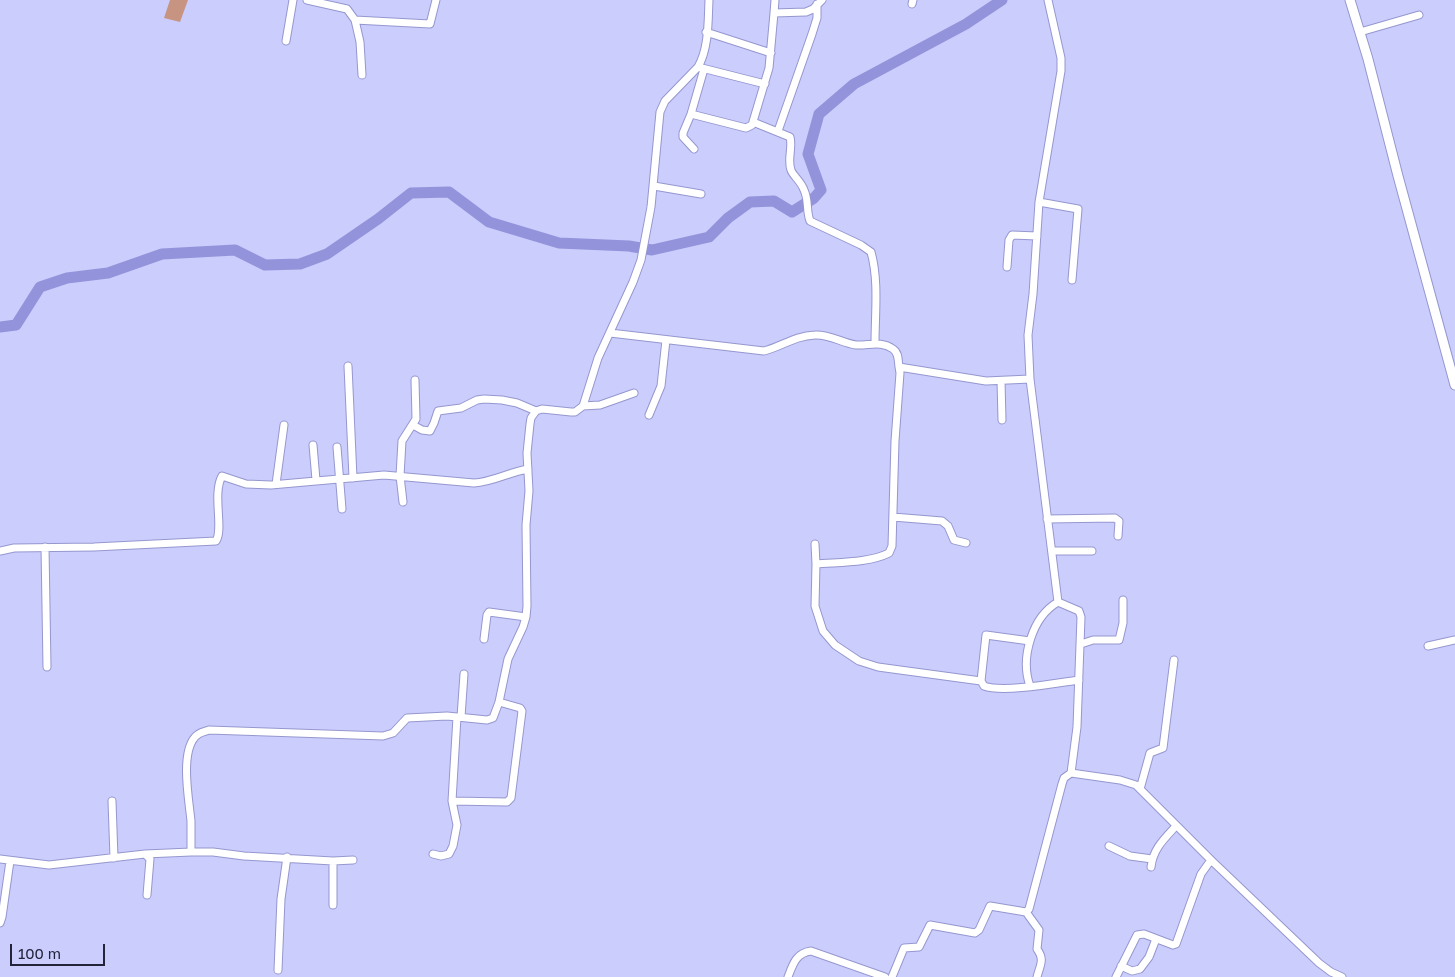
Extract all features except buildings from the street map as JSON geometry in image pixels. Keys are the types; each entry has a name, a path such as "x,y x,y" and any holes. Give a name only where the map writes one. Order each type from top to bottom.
{"street":[{"path":"286,41 293,0"},
{"path":"307,0 346,9 355,20 360,42 362,74"},
{"path":"346,9 348,0"},
{"path":"355,20 430,24 436,0"},
{"path":"694,149 683,137 683,133 691,114 705,48 709,0"},
{"path":"691,114 746,128 750,127 765,84 772,53 775,0"},
{"path":"1048,0 1061,58 1061,71 1039,202 1033,294 1029,323 1030,379 1046,519 1058,602"},
{"path":"1350,0 1455,385"},
{"path":"774,13 806,12 820,2"},
{"path":"778,131 812,34 820,2"},
{"path":"1360,32 1419,15"},
{"path":"706,32 772,53"},
{"path":"701,68 765,84"},
{"path":"583,406 598,358 633,282 641,260 654,186 660,112 669,96 701,68"},
{"path":"753,122 790,137 792,172 801,182 807,201 810,221 871,252 876,289 875,343"},
{"path":"654,186 701,194"},
{"path":"1039,202 1078,209 1072,280"},
{"path":"1007,267 1010,237 1015,235 1036,236"},
{"path":"610,333 764,351 779,347 793,338 816,334 856,345 875,343 892,348 896,352 900,373 892,546 889,553 870,558 816,564"},
{"path":"649,415 661,386 666,340"},
{"path":"348,366 352,478"},
{"path":"899,366 964,378 1001,381 1030,379"},
{"path":"403,502 400,476 402,441 404,435 413,425 416,413 415,380"},
{"path":"1001,381 1002,420"},
{"path":"191,852 191,821 187,784 188,754 193,740 201,732 209,730 383,736 393,733 407,718 493,718 499,702 508,660 524,627 526,617 526,525 531,418 536,411 542,409 575,412 583,406 600,405 634,393"},
{"path":"413,425 422,430 430,431 438,411 461,408 476,400 502,400 527,406 536,411"},
{"path":"276,484 284,425"},
{"path":"313,445 316,480"},
{"path":"336,447 342,509"},
{"path":"0,552 14,548 132,546 216,541 220,533 218,500 222,476 246,484 276,484 374,476 400,476 474,483 488,482 509,473 528,469"},
{"path":"893,517 942,521 948,526 954,540 966,543"},
{"path":"1046,519 1115,518 1119,521 1118,536"},
{"path":"815,544 815,606 823,631 835,646 859,661 872,666 981,681"},
{"path":"45,547 47,667"},
{"path":"1052,551 1092,551"},
{"path":"1081,644 1093,640 1119,640 1123,623 1123,600"},
{"path":"1030,686 1026,677 1026,668 1030,641 1039,619 1050,607 1058,602"},
{"path":"1058,602 1079,610 1081,613 1077,727 1071,773"},
{"path":"484,639 489,612 526,617"},
{"path":"1030,641 986,635 981,681 984,686 991,688 1030,686 1079,680"},
{"path":"1428,646 1455,640"},
{"path":"1140,789 1150,753 1163,748 1174,660"},
{"path":"433,854 445,855 452,850 457,825 452,801 464,674"},
{"path":"452,801 507,802 511,798 522,711 520,708 499,702"},
{"path":"1026,912 1031,904 1064,778 1071,773 1130,782 1140,789 1210,860 1319,963 1342,977"},
{"path":"112,801 114,858"},
{"path":"1151,867 1152,859 1159,845 1176,826"},
{"path":"1109,846 1130,856 1152,859"},
{"path":"0,859 49,865 146,854 213,852 244,856 332,861 353,860"},
{"path":"146,854 150,859 147,895"},
{"path":"278,970 281,899 287,858"},
{"path":"1116,977 1137,935 1144,934 1173,945 1176,944 1201,874 1210,860"},
{"path":"0,923 10,861"},
{"path":"332,861 333,906"},
{"path":"892,977 902,950 906,947 918,947 930,925 975,932 979,930 990,906 1026,912 1039,930 1037,949 1042,956 1042,960 1036,977"},
{"path":"1121,966 1132,971 1140,969 1147,961 1156,939"},
{"path":"788,977 798,956 811,950 884,977"}],"shaded area":[{"path":"170,0 188,0 180,22 164,18"}],"waterway":[{"path":"0,327 16,325 40,287 67,278 108,273 162,254 235,250 265,265 300,264 327,254 378,219 411,193 449,192 489,222 559,243 629,246 652,250 709,237 728,218 750,202 774,201 792,212 814,198 821,190 808,154 819,114 854,84 966,24 1002,0"}]}
